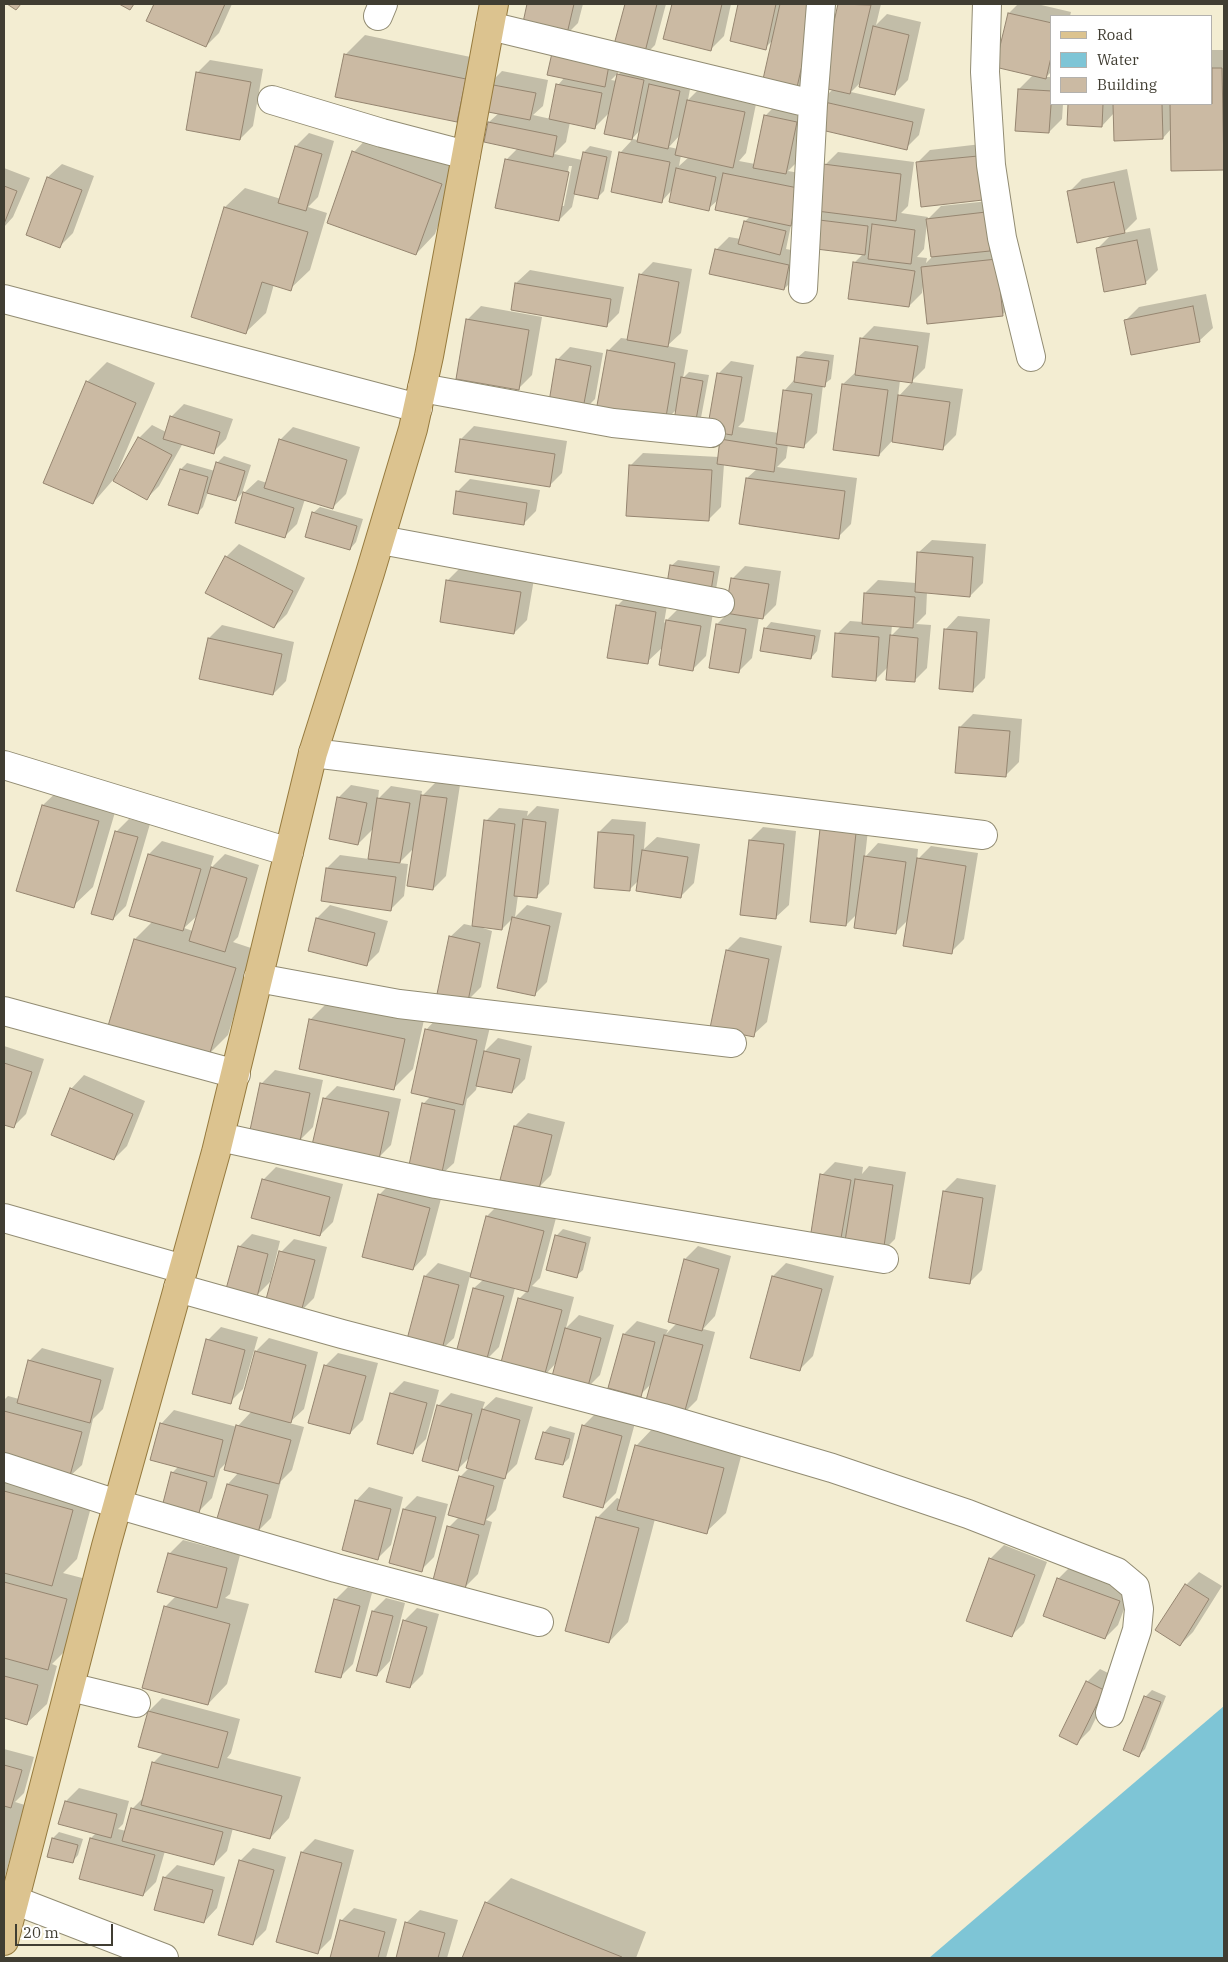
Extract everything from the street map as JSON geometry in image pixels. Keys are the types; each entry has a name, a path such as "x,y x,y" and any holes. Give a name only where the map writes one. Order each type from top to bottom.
{"main road":[{"path":"4,1941 117,1504 220,1137 313,753 381,540 420,398 492,15"}],"street":[{"path":"804,289 813,104 821,4"},
{"path":"987,4 985,72 991,166 1002,238 1032,357"},
{"path":"492,15 813,104"},
{"path":"272,100 466,156"},
{"path":"4,299 420,398 712,434"},
{"path":"381,540 720,603"},
{"path":"313,753 983,835"},
{"path":"4,765 289,852"},
{"path":"258,978 400,1004 732,1043"},
{"path":"4,1010 236,1074"},
{"path":"220,1137 436,1184 884,1259"},
{"path":"4,1218 342,1334 663,1418 832,1468 968,1514 1117,1572 1135,1587 1139,1609 1137,1630 1110,1713"},
{"path":"4,1467 117,1504 336,1568 539,1622"},
{"path":"70,1687 136,1703"},
{"path":"14,1900 164,1958"}],"water":[{"path":"1224,1706 1224,1958 929,1958"}],"building":[{"path":"7,4 21,4 16,10"},
{"path":"119,4 134,4 130,10"},
{"path":"154,4 225,4 206,47 146,21"},
{"path":"527,4 574,4 566,38 522,27"},
{"path":"625,4 657,4 643,60 612,52"},
{"path":"672,4 722,4 711,51 663,39"},
{"path":"738,4 776,4 766,50 730,41"},
{"path":"780,4 816,4 795,96 761,88"},
{"path":"838,4 871,5 850,94 819,87"},
{"path":"1008,13 1050,23 1050,62 1046,79 995,67"},
{"path":"873,26 909,35 895,95 859,87"},
{"path":"552,53 609,65 605,87 547,75"},
{"path":"344,54 466,79 457,122 335,97"},
{"path":"1213,68 1222,68 1224,170 1171,171 1170,105 1213,105"},
{"path":"196,72 251,82 240,140 186,130"},
{"path":"617,74 644,80 632,140 604,134"},
{"path":"488,84 536,93 530,120 483,111"},
{"path":"556,84 602,93 595,129 549,119"},
{"path":"649,84 680,91 668,149 637,142"},
{"path":"1018,89 1050,91 1049,133 1015,131"},
{"path":"687,100 745,112 733,168 675,155"},
{"path":"820,101 913,122 907,150 813,128"},
{"path":"1068,105 1103,105 1102,127 1067,125"},
{"path":"1113,105 1162,105 1163,139 1114,141"},
{"path":"764,115 797,122 786,174 753,168"},
{"path":"488,122 557,136 553,157 484,142"},
{"path":"295,146 322,154 306,211 278,203"},
{"path":"352,151 442,184 416,255 327,223"},
{"path":"583,152 607,157 598,199 574,194"},
{"path":"619,152 670,162 662,203 611,192"},
{"path":"978,156 983,200 921,207 916,162"},
{"path":"505,159 569,172 559,221 495,208"},
{"path":"823,164 901,174 896,221 817,211"},
{"path":"676,168 716,177 709,211 669,202"},
{"path":"723,173 798,188 791,226 715,210"},
{"path":"47,177 82,190 60,248 26,235"},
{"path":"1114,182 1125,233 1077,243 1067,191"},
{"path":"4,186 17,191 4,224"},
{"path":"224,207 308,232 291,291 262,282 246,334 191,317"},
{"path":"986,212 990,251 931,257 926,219"},
{"path":"811,219 868,226 865,255 808,248"},
{"path":"744,221 786,231 780,255 738,244"},
{"path":"872,224 915,230 911,264 868,259"},
{"path":"1137,240 1146,284 1104,292 1096,248"},
{"path":"715,249 789,265 784,290 709,274"},
{"path":"997,259 1003,316 927,324 921,267"},
{"path":"853,262 915,271 909,307 848,299"},
{"path":"639,274 679,282 668,347 627,340"},
{"path":"515,283 611,299 607,327 511,310"},
{"path":"1193,306 1200,342 1131,355 1124,320"},
{"path":"466,319 529,330 519,390 456,379"},
{"path":"860,338 918,346 912,383 855,375"},
{"path":"607,350 675,363 665,423 596,411"},
{"path":"797,357 829,361 825,387 794,382"},
{"path":"556,359 591,366 582,414 548,408"},
{"path":"717,373 742,377 732,435 707,431"},
{"path":"681,377 703,381 694,431 673,427"},
{"path":"86,381 136,403 93,504 43,483"},
{"path":"842,384 888,390 879,456 833,450"},
{"path":"783,390 812,394 804,448 776,444"},
{"path":"898,395 950,402 943,450 892,442"},
{"path":"170,416 220,432 214,454 163,439"},
{"path":"138,437 172,455 147,500 113,481"},
{"path":"279,439 347,460 333,509 264,488"},
{"path":"460,439 555,454 550,487 455,472"},
{"path":"720,439 777,448 774,472 717,464"},
{"path":"216,462 245,471 236,501 207,493"},
{"path":"629,465 712,470 709,521 626,516"},
{"path":"180,469 208,477 198,514 168,505"},
{"path":"746,478 845,491 839,539 739,524"},
{"path":"456,491 527,503 524,525 453,514"},
{"path":"243,492 294,508 285,538 235,523"},
{"path":"312,512 357,526 350,550 305,537"},
{"path":"917,552 973,557 970,597 915,592"},
{"path":"225,556 293,591 274,628 205,593"},
{"path":"670,565 714,572 710,597 666,590"},
{"path":"731,578 769,584 763,619 725,613"},
{"path":"446,580 521,592 514,634 440,622"},
{"path":"864,593 915,597 913,628 862,624"},
{"path":"616,605 656,612 648,664 607,658"},
{"path":"666,620 701,626 693,671 659,665"},
{"path":"716,624 746,629 739,673 709,668"},
{"path":"764,628 815,636 811,659 760,651"},
{"path":"944,629 977,632 973,692 939,689"},
{"path":"835,633 879,637 876,681 832,677"},
{"path":"890,635 918,638 915,682 886,680"},
{"path":"208,638 282,654 273,695 199,679"},
{"path":"959,727 1010,731 1006,777 955,773"},
{"path":"421,795 447,798 433,890 407,886"},
{"path":"337,797 367,803 358,845 329,839"},
{"path":"377,798 410,803 400,863 368,859"},
{"path":"42,805 99,821 74,908 16,891"},
{"path":"523,819 546,822 537,898 514,896"},
{"path":"484,820 515,824 502,930 472,926"},
{"path":"820,829 856,833 846,926 810,922"},
{"path":"115,831 138,837 113,920 91,914"},
{"path":"598,832 634,835 630,891 594,888"},
{"path":"749,840 784,844 776,919 740,915"},
{"path":"642,850 688,857 681,898 636,891"},
{"path":"148,854 201,869 183,931 129,916"},
{"path":"864,856 906,862 896,934 854,928"},
{"path":"917,858 966,866 952,954 903,946"},
{"path":"211,867 247,878 225,952 189,941"},
{"path":"326,868 396,877 391,911 321,901"},
{"path":"512,917 550,926 535,996 497,988"},
{"path":"316,918 375,933 367,966 308,951"},
{"path":"449,936 480,943 468,1001 437,994"},
{"path":"134,939 236,968 209,1056 108,1026"},
{"path":"726,950 769,959 754,1037 710,1028"},
{"path":"309,1019 405,1039 394,1090 299,1069"},
{"path":"425,1029 477,1040 463,1105 411,1093"},
{"path":"484,1051 520,1059 512,1093 476,1086"},
{"path":"4,1063 32,1072 14,1128 4,1125"},
{"path":"260,1083 310,1093 300,1141 250,1130"},
{"path":"70,1088 133,1114 114,1160 51,1135"},
{"path":"323,1098 389,1112 379,1159 312,1145"},
{"path":"422,1103 455,1110 441,1177 408,1170"},
{"path":"514,1126 552,1135 539,1189 500,1180"},
{"path":"820,1174 851,1180 840,1244 810,1239"},
{"path":"262,1179 330,1197 320,1236 251,1218"},
{"path":"855,1179 893,1185 883,1253 844,1247"},
{"path":"943,1191 983,1198 970,1284 929,1278"},
{"path":"378,1194 430,1208 413,1270 362,1257"},
{"path":"486,1216 544,1231 528,1292 470,1277"},
{"path":"555,1235 586,1243 577,1278 546,1270"},
{"path":"238,1246 268,1254 257,1297 226,1289"},
{"path":"279,1251 315,1260 301,1312 265,1303"},
{"path":"684,1259 719,1269 702,1331 668,1322"},
{"path":"424,1276 459,1285 441,1353 406,1343"},
{"path":"772,1276 822,1289 800,1371 750,1358"},
{"path":"473,1288 504,1296 486,1362 456,1353"},
{"path":"518,1298 562,1310 544,1377 500,1366"},
{"path":"565,1328 601,1338 587,1390 551,1380"},
{"path":"623,1334 655,1342 641,1397 608,1388"},
{"path":"664,1335 703,1345 684,1414 645,1404"},
{"path":"206,1339 245,1350 231,1404 192,1394"},
{"path":"255,1351 306,1365 291,1423 239,1409"},
{"path":"28,1360 101,1380 90,1423 17,1403"},
{"path":"324,1365 366,1376 350,1434 308,1423"},
{"path":"390,1393 427,1403 413,1454 377,1444"},
{"path":"437,1405 472,1414 458,1471 422,1461"},
{"path":"482,1409 520,1420 505,1479 466,1468"},
{"path":"4,1411 82,1432 69,1479 4,1462"},
{"path":"160,1423 223,1440 214,1477 150,1460"},
{"path":"236,1425 291,1440 279,1484 224,1470"},
{"path":"582,1425 622,1436 603,1508 563,1497"},
{"path":"543,1432 570,1439 563,1465 535,1459"},
{"path":"635,1445 724,1468 707,1534 617,1510"},
{"path":"171,1472 207,1482 199,1513 163,1503"},
{"path":"459,1476 494,1486 484,1525 448,1515"},
{"path":"227,1484 268,1495 258,1533 216,1522"},
{"path":"4,1491 73,1510 52,1586 4,1573"},
{"path":"355,1500 391,1509 378,1560 342,1550"},
{"path":"403,1509 436,1517 422,1572 389,1563"},
{"path":"596,1517 639,1528 609,1643 565,1631"},
{"path":"447,1526 479,1535 465,1589 433,1580"},
{"path":"168,1553 227,1568 217,1608 157,1592"},
{"path":"989,1558 1035,1575 1012,1637 966,1621"},
{"path":"1057,1578 1120,1601 1105,1639 1043,1616"},
{"path":"4,1582 67,1599 48,1670 4,1658"},
{"path":"1185,1584 1209,1599 1180,1646 1155,1630"},
{"path":"334,1599 360,1606 341,1678 315,1672"},
{"path":"164,1606 230,1624 208,1705 142,1688"},
{"path":"372,1611 393,1616 377,1676 356,1671"},
{"path":"403,1620 427,1627 410,1688 386,1682"},
{"path":"4,1676 38,1685 27,1725 4,1718"},
{"path":"1086,1681 1104,1690 1077,1745 1059,1736"},
{"path":"1144,1696 1161,1702 1139,1757 1123,1750"},
{"path":"148,1711 228,1732 218,1768 138,1747"},
{"path":"152,1762 282,1796 270,1839 141,1805"},
{"path":"4,1765 22,1770 11,1808 4,1806"},
{"path":"65,1801 117,1814 111,1838 58,1824"},
{"path":"131,1808 223,1832 214,1865 122,1841"},
{"path":"52,1838 78,1845 73,1863 47,1857"},
{"path":"90,1838 155,1855 143,1896 79,1879"},
{"path":"301,1852 342,1863 318,1954 276,1942"},
{"path":"239,1860 274,1870 253,1945 218,1935"},
{"path":"163,1877 213,1890 204,1923 154,1910"},
{"path":"485,1902 622,1957 462,1958"},
{"path":"340,1920 385,1932 378,1958 330,1958"},
{"path":"405,1922 445,1933 438,1958 396,1958"}]}
